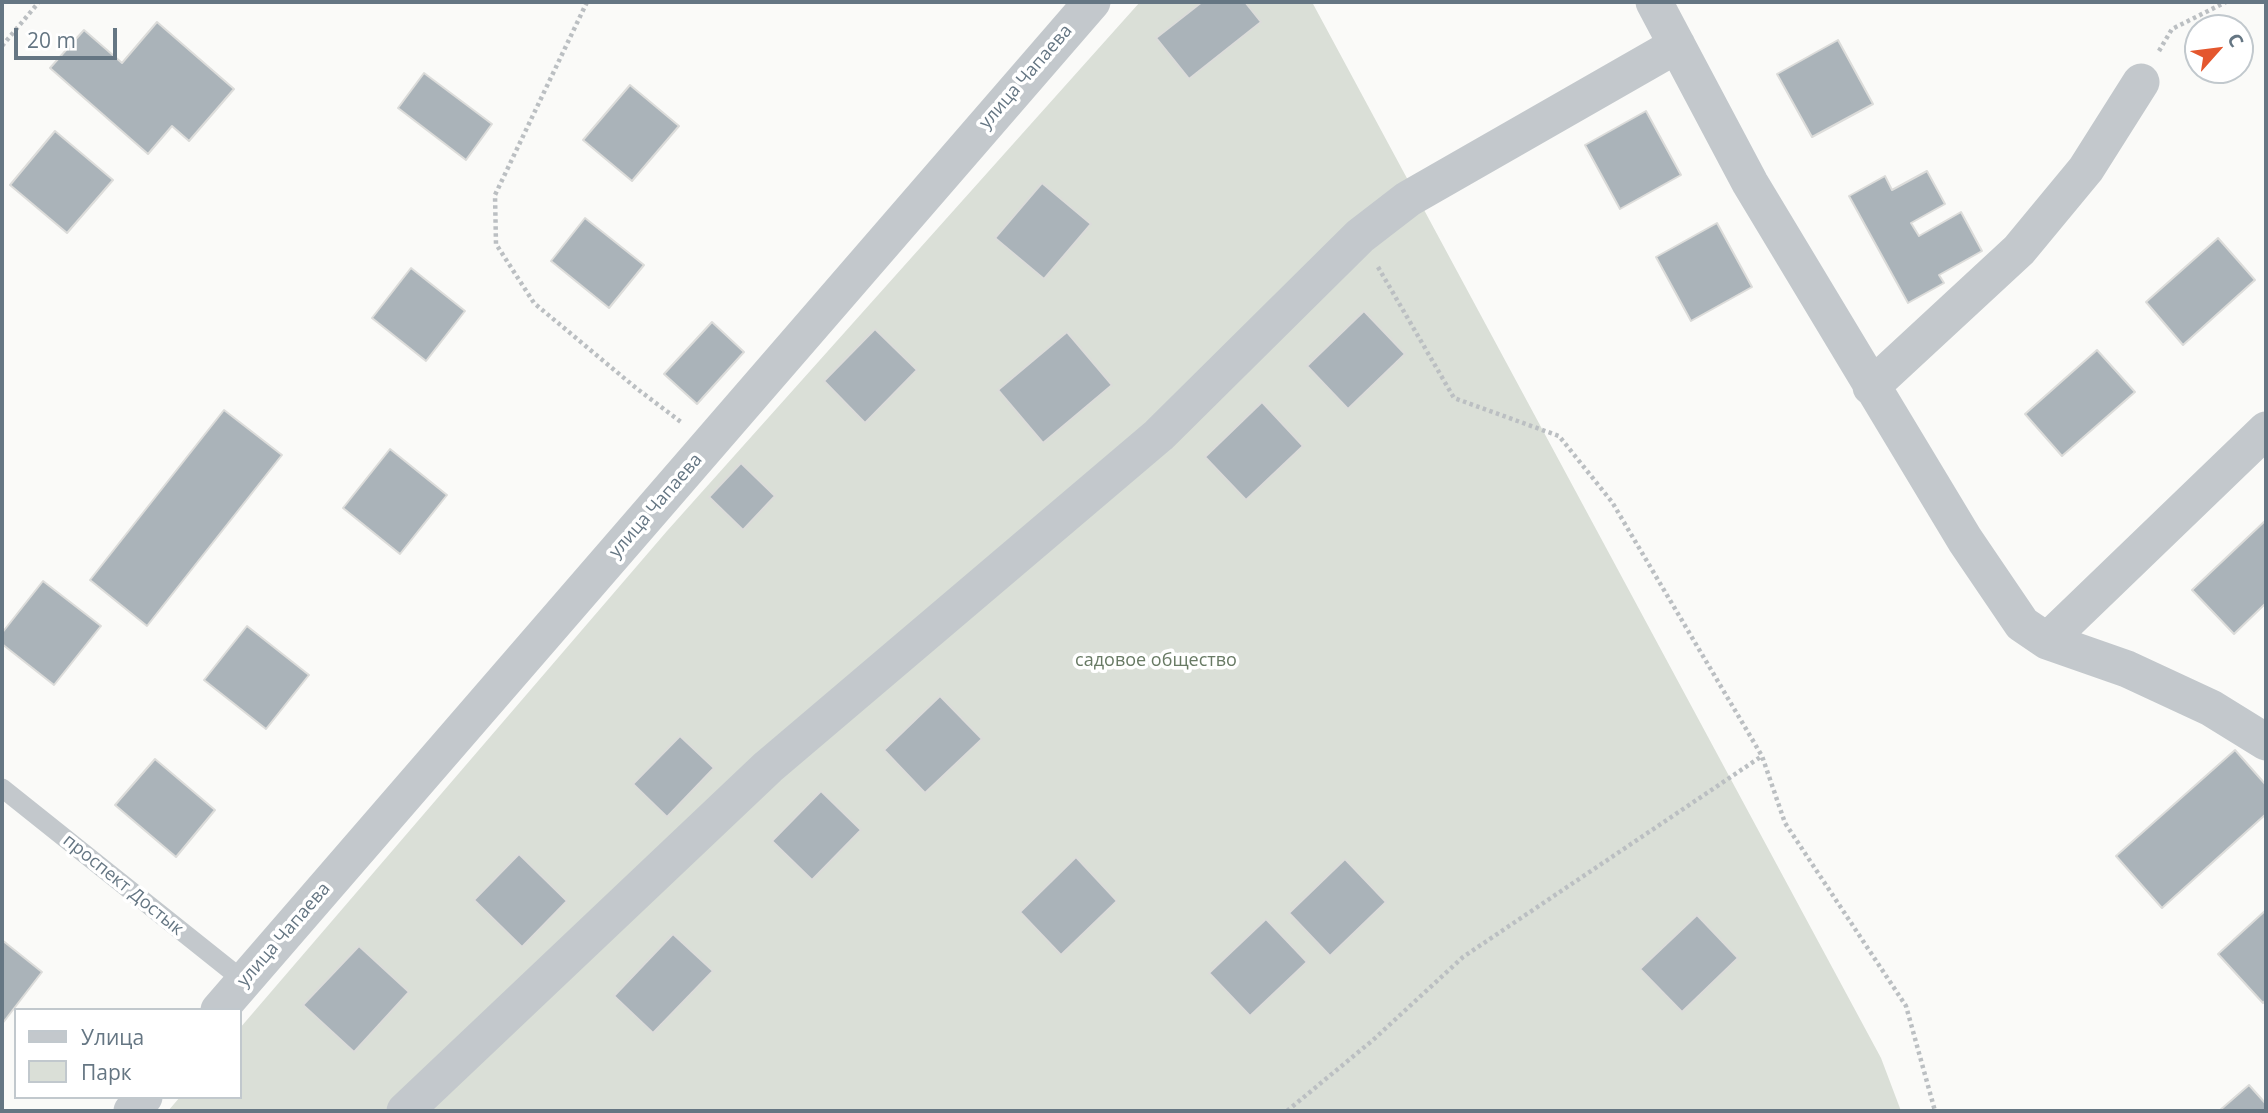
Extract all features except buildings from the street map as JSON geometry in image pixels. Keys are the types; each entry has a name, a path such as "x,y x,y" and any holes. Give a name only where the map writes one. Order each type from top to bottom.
{"street":[{"name":"улица Чапаева","path":"221,1008 1091,2"},
{"path":"1654,2 1750,183 1965,540 2022,624 2047,641 2127,669 2211,708 2266,741"},
{"path":"405,1111 768,767 1159,435 1360,236 1408,199 1677,45"},
{"path":"1871,387 2020,250 2086,169 2141,82"},
{"path":"2047,641 2266,430"}],"lane":[{"name":"проспект Достык","path":"2,788 244,981"}],"path":[{"path":"2,46 39,2"},
{"path":"587,2 495,195 496,244 534,303 636,388 709,443"},
{"path":"2141,82 2172,29 2226,2"},
{"path":"1360,236 1454,398 1559,436 1612,502 1762,756 1785,823 1906,1006 1935,1111"},
{"path":"1287,1111 1373,1040 1463,957 1762,756"}],"green space":[{"name":"садовое общество","path":"1140,2 1312,2 1881,1058 1901,1111 168,1111 178,1099 242,1099 242,1026 667,531"}]}
